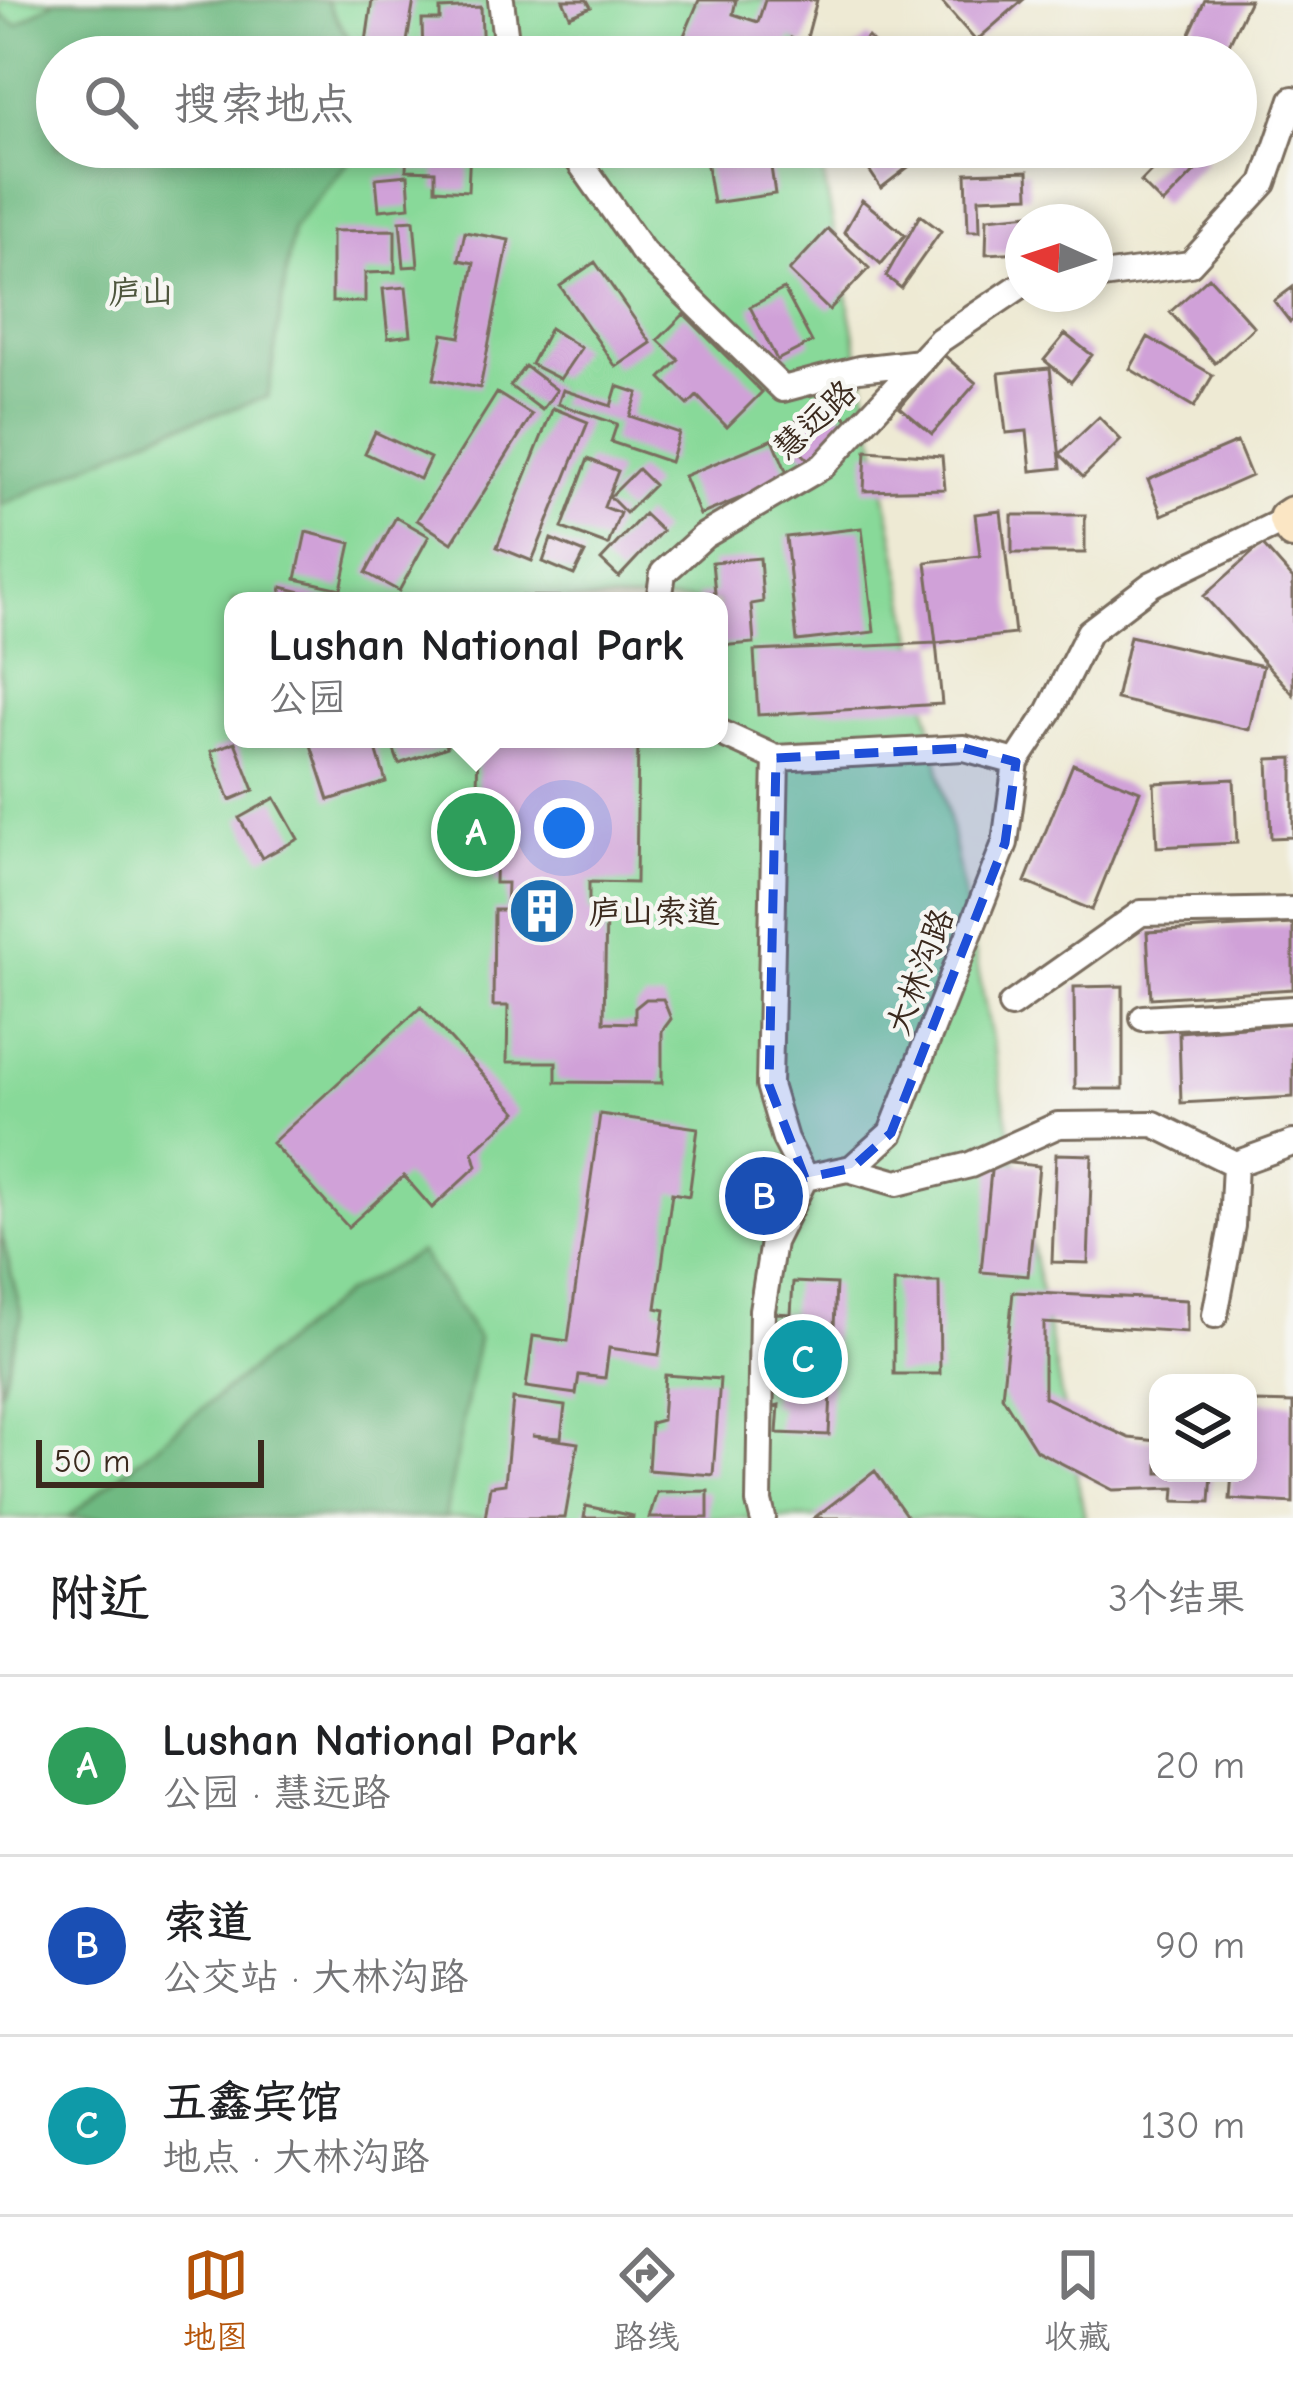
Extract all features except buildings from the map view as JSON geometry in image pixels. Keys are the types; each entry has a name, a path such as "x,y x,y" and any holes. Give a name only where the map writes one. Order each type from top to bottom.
{"street":[{"path":"501,0 505,36"},
{"path":"1113,275 1190,264 1264,183 1293,98"},
{"path":"584,168 643,252 783,389 859,369 920,362"},
{"name":"慧远路","path":"660,592 663,573 704,536 823,466 940,340 1005,296"},
{"name":"大林沟路","path":"805,1178 848,1169 891,1133 1005,843 1016,762 1049,712 1089,632 1152,584 1291,521"},
{"path":"728,736 776,758 964,748 1016,762"},
{"path":"763,1518 762,1310 773,1242 805,1178 785,1139 769,1084 776,758"},
{"path":"1011,1005 1141,914 1293,910"},
{"path":"1143,1018 1293,1009"},
{"path":"848,1169 897,1183 970,1165 1058,1125 1154,1124 1235,1164 1293,1143"},
{"path":"1215,1315 1232,1226 1235,1164"}],"highlighted area":[{"path":"964,748 1016,762 1005,843 891,1133 852,1168 805,1178 769,1085 776,758"}],"green space":[{"path":"0,0 790,0 797,36 36,36 36,168 822,168 1085,1518 0,1518"},
{"name":"庐山","path":"56,0 326,0 347,36 36,36 36,168 344,168 293,228 268,397 160,432 0,506 0,14 17,25"},
{"path":"0,1229 22,1316 0,1394"},
{"path":"420,1252 478,1338 445,1518 67,1518 345,1293"}],"place":[{"name":"Lushan National Park","path":"476,832"},
{"name":"庐山索道","path":"542,911"},
{"name":"索道","path":"764,1196"},
{"name":"五鑫宾馆","path":"803,1359"}]}
